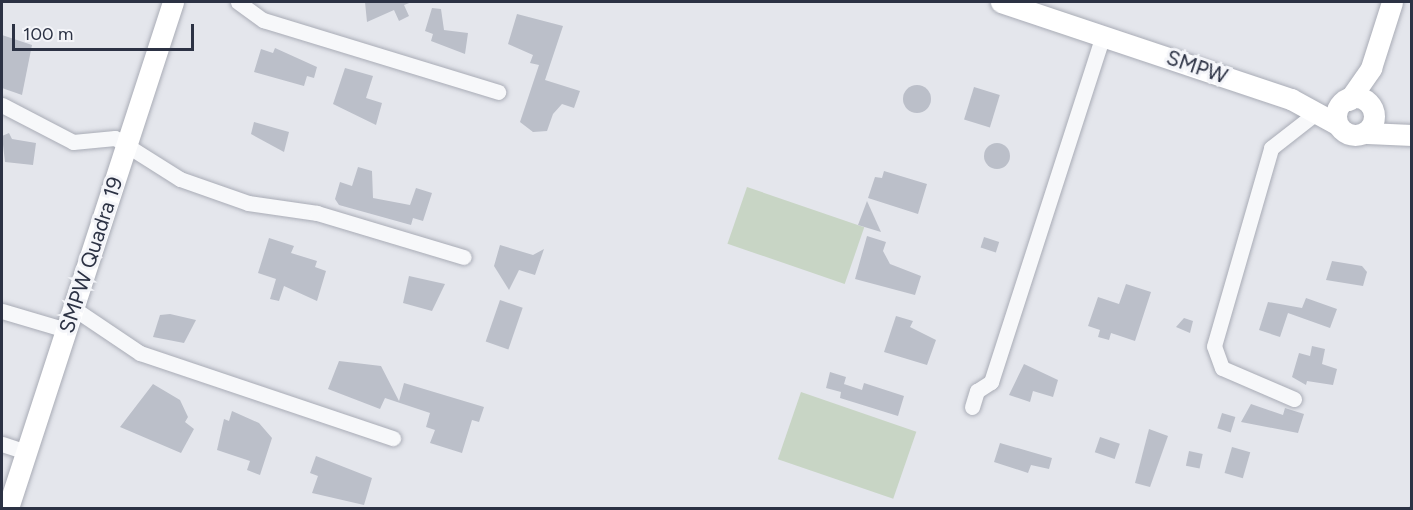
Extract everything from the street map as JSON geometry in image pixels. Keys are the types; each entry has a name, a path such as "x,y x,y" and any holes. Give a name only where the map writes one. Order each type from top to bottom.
{"street":[{"name":"SMPW Quadra 19","path":"9,508 173,2"},
{"path":"238,2 263,20 498,92"},
{"name":"SMPW","path":"1001,2 1291,99 1326,117 1372,118"},
{"path":"1372,118 1371,68 1392,2"},
{"path":"972,407 976,391 991,382 1103,35"},
{"path":"1294,399 1222,368 1214,346 1272,148 1326,117 1345,100 1371,68"},
{"name":"SMPW","path":"1291,99 1345,100 1372,118"},
{"path":"2,105 73,142 106,138 127,144 180,179 240,200 317,213 464,257"},
{"path":"74,308 140,353 393,438"},
{"path":"2,311 66,330"},
{"path":"2,444 27,452"}],"green space":[{"path":"747,187 864,227 845,284 727,244"},
{"path":"801,392 916,432 893,499 778,459"}],"building":[{"path":"365,2 412,2 404,5 409,16 399,21 394,10 367,22"},
{"path":"432,8 441,9 444,30 468,33 465,54 431,41 433,34 425,31"},
{"path":"517,14 563,26 545,80 580,91 574,108 562,104 553,114 547,131 533,132 520,122 539,65 530,63 533,55 508,44"},
{"path":"2,35 32,45 22,95 2,88"},
{"path":"275,48 317,67 314,78 307,76 304,86 254,72 261,49 273,53"},
{"path":"345,68 373,76 366,98 382,103 376,125 333,104"},
{"path":"917,85 927,89 931,99 927,109 917,113 907,109 903,99 907,89"},
{"path":"974,87 1000,95 990,127 964,120"},
{"path":"254,122 289,132 284,152 251,134"},
{"path":"9,133 12,139 36,143 33,165 5,162 2,136"},
{"path":"997,143 1006,147 1010,156 1006,165 997,169 988,165 984,156 988,147"},
{"path":"358,167 372,171 373,198 410,205 416,188 432,193 423,221 413,218 411,225 339,205 335,199 340,182 352,186"},
{"path":"884,171 927,184 918,214 868,198 875,177 882,178"},
{"path":"867,201 881,232 858,225"},
{"path":"867,236 886,242 883,251 890,264 921,276 915,295 855,279"},
{"path":"984,237 999,242 996,252 981,247"},
{"path":"269,238 294,246 291,253 317,261 315,267 326,271 317,301 284,286 279,301 270,299 276,279 258,273"},
{"path":"500,245 533,255 544,249 535,275 519,270 509,290 494,266"},
{"path":"1332,261 1362,266 1367,272 1363,286 1326,280"},
{"path":"409,276 445,284 432,311 403,303"},
{"path":"1126,284 1151,292 1135,341 1111,333 1109,340 1098,337 1100,330 1088,326 1098,297 1119,304"},
{"path":"1306,298 1337,309 1330,328 1288,313 1280,337 1259,330 1268,302 1302,308"},
{"path":"500,300 523,308 508,349 486,342"},
{"path":"170,314 196,320 184,343 153,337 160,315"},
{"path":"896,316 913,321 910,327 936,340 927,365 884,352"},
{"path":"1184,318 1193,321 1190,333 1176,327"},
{"path":"1312,346 1325,349 1322,364 1337,369 1333,385 1307,381 1306,385 1292,377 1299,353 1310,356"},
{"path":"339,361 381,366 399,401 404,383 484,407 479,422 472,420 462,453 430,443 435,430 426,427 430,413 385,398 380,409 328,389"},
{"path":"1024,364 1058,380 1053,397 1033,391 1030,402 1009,395"},
{"path":"830,372 846,377 844,384 862,390 864,383 904,396 898,416 840,398 841,392 826,388"},
{"path":"153,384 180,400 188,417 185,422 194,429 181,453 120,427"},
{"path":"1251,404 1283,415 1285,408 1304,414 1298,433 1241,422"},
{"path":"232,411 259,423 272,438 260,475 247,470 250,461 217,450 224,419 229,421"},
{"path":"1222,413 1235,417 1231,432 1217,428"},
{"path":"1149,429 1168,436 1150,487 1135,483"},
{"path":"1100,437 1120,444 1115,459 1095,452"},
{"path":"1000,443 1052,458 1049,469 1031,465 1028,473 994,462"},
{"path":"1232,447 1250,452 1243,478 1225,473"},
{"path":"1189,451 1203,454 1200,469 1186,466"},
{"path":"316,456 372,478 364,505 312,493 318,476 310,473"}]}
